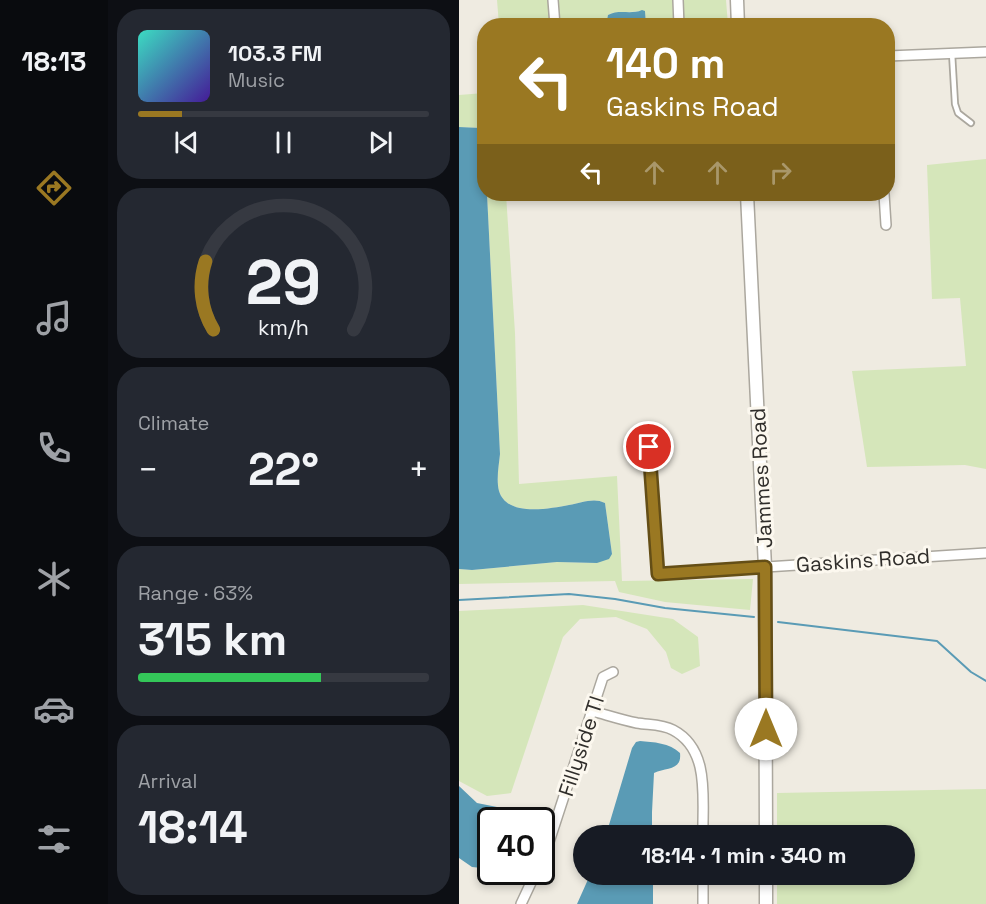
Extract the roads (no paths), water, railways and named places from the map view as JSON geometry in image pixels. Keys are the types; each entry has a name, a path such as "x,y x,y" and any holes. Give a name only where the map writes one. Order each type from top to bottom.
{"street":[{"path":"553,0 554,18"},
{"path":"678,0 679,18"},
{"path":"737,0 738,18"},
{"path":"895,56 986,52"},
{"name":"Jammes Road","path":"747,201 765,567 766,825"},
{"path":"884,201 886,225"},
{"name":"Gaskins Road","path":"649,447 658,574 986,553"},
{"name":"Fillyside Tl","path":"555,824 603,677 613,672"},
{"path":"592,711 673,730 690,743 698,756 702,773 703,825"},
{"path":"521,904 530,885"},
{"path":"703,885 703,904"},
{"path":"766,885 767,904"}],"lane":[{"path":"952,53 955,104 958,113 971,123"}],"water":[{"path":"645,11 646,18 607,18 608,15 616,12"},
{"path":"459,127 477,128 477,201 487,201 500,454 499,491 510,505 519,508 550,508 592,500 605,503 612,554 609,559 597,563 557,562 472,570 459,569"},
{"path":"636,742 671,747 680,753 680,759 676,766 654,773 652,825 609,825 632,748"},
{"path":"459,786 477,803 497,807 477,807 477,868 472,867 459,858"},
{"path":"586,885 653,885 653,904 577,904"}],"waterway":[{"path":"459,600 569,594 665,608 754,617"},
{"path":"778,622 937,641 971,672 986,681"}]}
